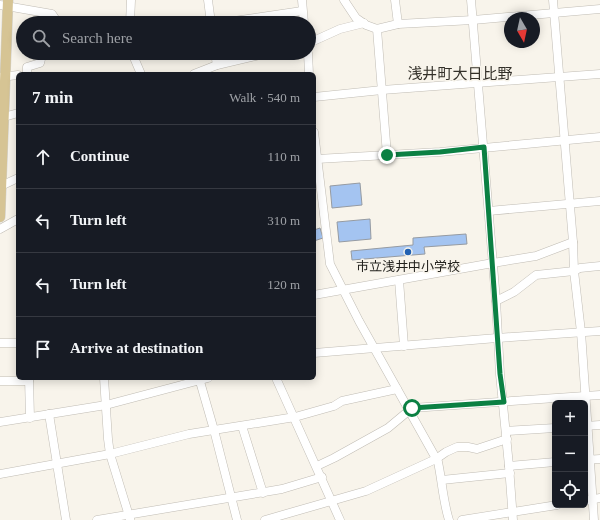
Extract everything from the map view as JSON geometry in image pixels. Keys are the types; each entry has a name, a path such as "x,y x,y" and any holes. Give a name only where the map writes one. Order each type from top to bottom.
{"main road":[{"path":"0,217 1,144 4,117 3,41 5,3"}],"street":[{"path":"130,16 131,0"},
{"path":"208,0 210,16"},
{"path":"302,0 303,16"},
{"path":"344,0 356,18 377,29 398,24 473,20 600,9"},
{"path":"395,0 398,24"},
{"path":"471,0 489,210 496,301 497,338 510,470 512,516"},
{"path":"553,0 573,242 574,271 581,332 586,400"},
{"path":"5,3 52,14 53,16"},
{"path":"268,16 302,11"},
{"path":"316,40 340,30 364,23"},
{"path":"377,29 387,155"},
{"path":"27,72 27,67 40,63 41,60"},
{"path":"135,60 140,72"},
{"path":"216,60 217,65"},
{"path":"199,72 217,65 238,60"},
{"path":"308,60 309,72"},
{"path":"316,97 382,90 600,74"},
{"path":"3,76 16,75"},
{"path":"4,117 16,114"},
{"path":"317,159 440,152 600,137"},
{"path":"316,150 327,254 330,264 374,348 436,459 442,480 445,508 449,520"},
{"path":"1,186 16,179"},
{"path":"489,210 600,201"},
{"path":"0,229 16,220"},
{"path":"316,295 536,256 573,242"},
{"path":"496,301 514,292 536,275 574,271 580,268 600,266"},
{"path":"399,280 404,346"},
{"path":"316,353 600,331"},
{"path":"0,343 16,343"},
{"path":"1,381 16,380"},
{"path":"29,380 30,418"},
{"path":"104,380 110,454 130,518"},
{"path":"0,422 106,405 195,380"},
{"path":"199,380 237,520"},
{"path":"277,380 295,417 340,520"},
{"path":"0,474 110,454 189,434 295,417 323,410 342,402 397,389"},
{"path":"317,466 388,428 412,408 600,395"},
{"path":"49,414 66,520"},
{"path":"588,426 600,425"},
{"path":"242,426 263,493"},
{"path":"265,520 366,491 436,459 457,447 477,449 506,435 552,428"},
{"path":"588,460 600,459"},
{"path":"442,480 552,463"},
{"path":"588,468 594,520"},
{"path":"97,520 130,518 263,493 322,477"},
{"path":"462,520 512,516 552,506"}],"building":[{"path":"360,183 362,205 332,208 330,186"},
{"path":"370,219 371,239 339,242 337,222"},
{"path":"320,228 323,238 316,240 316,229"},
{"path":"466,234 467,244 424,247 425,254 352,260 351,251 413,245 413,238"}],"place":[{"name":"市立浅井中小学校","path":"408,252"}],"district":[{"name":"浅井町大日比野","path":"460,74"}],"route":[{"path":"387,155 440,152 484,147 483,150 496,301 500,374 504,402 412,408"}]}
